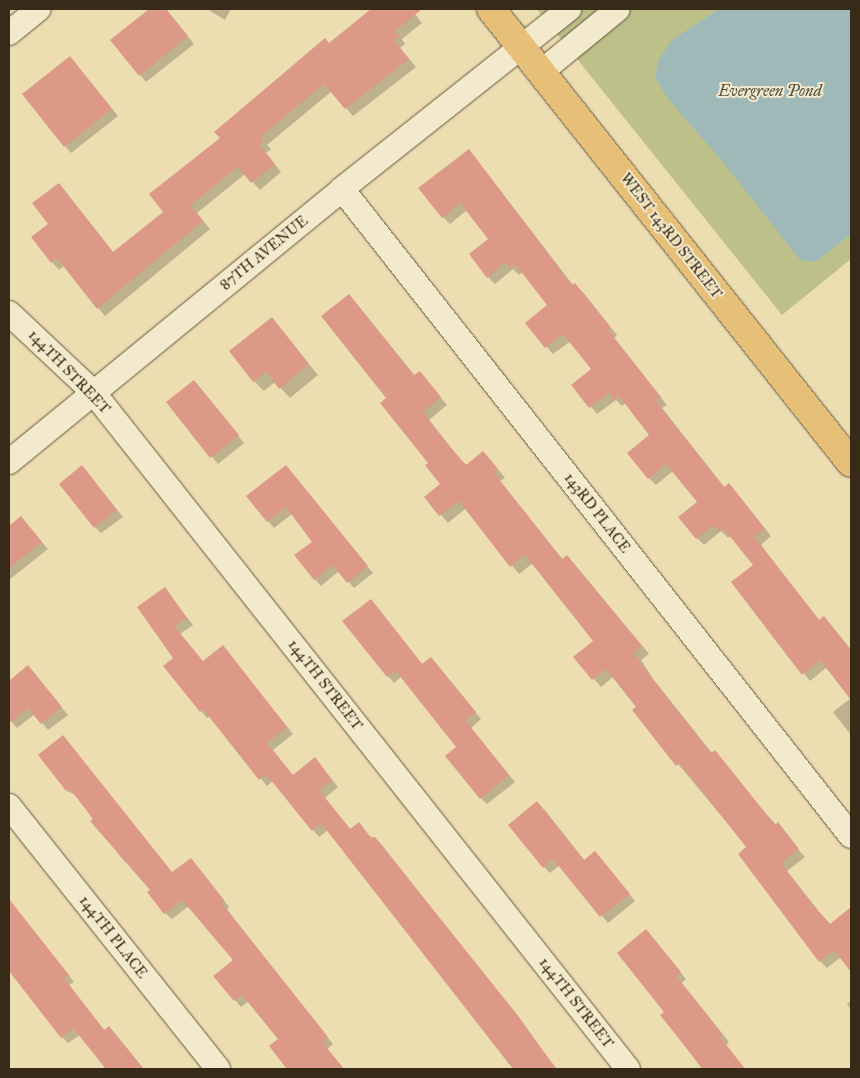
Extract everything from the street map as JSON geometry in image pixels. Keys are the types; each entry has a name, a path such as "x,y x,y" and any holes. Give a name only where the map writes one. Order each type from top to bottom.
{"main road":[{"name":"WEST 143RD STREET","path":"491,9 851,463"}],"street":[{"path":"9,34 39,9"},
{"name":"87TH AVENUE","path":"9,462 92,392 520,45 569,9"},
{"path":"541,72 618,9"},
{"name":"143RD PLACE","path":"342,189 851,836"},
{"name":"144TH STREET","path":"9,313 92,392 628,1069"},
{"name":"144TH PLACE","path":"9,806 218,1069"}],"green space":[{"name":"Evergreen Pond","path":"537,9 851,9 851,259 782,315"}],"water":[{"name":"Evergreen Pond","path":"719,9 851,9 851,234 815,262 800,260 722,161 669,100 655,78 658,61 672,40"}],"building":[{"path":"149,9 166,9 188,36 139,76 110,40"},
{"path":"371,9 422,9 395,31 399,36 394,40 409,59 345,109 324,84 261,136 264,141 259,145 275,164 251,183 238,167 190,205 203,221 97,309 57,258 51,263 31,237 48,224 32,203 59,183 113,252 163,212 149,194 220,138 214,132 325,38 329,43"},
{"path":"70,56 112,109 64,147 22,94"},
{"path":"469,149 572,285 575,283 611,328 608,330 661,397 656,401 724,487 729,483 765,529 754,537 819,620 824,616 851,650 851,700 820,660 802,675 731,582 753,565 724,529 720,532 714,525 696,539 678,517 697,502 666,464 648,479 627,453 649,435 619,396 614,400 609,393 589,408 571,385 591,369 563,334 545,348 525,323 547,305 516,265 511,269 506,262 487,278 469,254 488,239 460,203 442,218 418,188"},
{"path":"349,294 414,375 420,371 441,397 423,412 449,446 466,465 483,451 498,470 494,473 562,559 567,555 642,646 634,652 646,671 711,753 715,750 775,825 778,822 799,849 781,863 813,905 830,924 851,907 851,972 834,950 819,962 738,854 746,847 680,763 676,766 632,710 636,707 606,669 592,680 573,657 593,641 525,555 510,567 459,501 439,516 424,497 440,484 425,465 428,463 380,403 386,398 321,316"},
{"path":"272,317 309,364 279,389 266,371 253,382 229,351"},
{"path":"194,380 239,435 210,458 166,402"},
{"path":"82,465 117,510 94,528 59,484"},
{"path":"286,465 368,566 347,583 333,565 314,580 294,555 312,542 286,507 267,522 246,496"},
{"path":"21,516 42,542 9,568 9,526"},
{"path":"165,587 187,618 174,626 203,661 223,645 287,727 267,743 293,775 315,757 332,780 319,790 350,829 359,822 372,839 375,837 519,1017 556,1069 513,1069 321,823 312,831 266,774 259,780 203,709 200,712 163,666 173,658 137,607"},
{"path":"371,599 422,664 431,657 476,712 465,720 509,775 480,799 445,756 456,747 395,670 387,677 342,621"},
{"path":"28,665 62,707 41,724 28,708 9,723 9,681"},
{"path":"63,735 172,872 191,858 224,900 221,902 328,1037 322,1042 344,1069 287,1069 269,1046 278,1039 242,995 234,1001 213,976 233,960 182,900 164,914 147,892 150,890 90,821 93,819 70,789 66,791 38,755"},
{"path":"537,801 584,860 595,851 630,894 600,917 553,859 543,868 508,825"},
{"path":"9,899 69,975 64,978 104,1030 109,1026 144,1069 106,1069 73,1028 61,1038 9,971"},
{"path":"646,929 681,972 676,976 723,1035 720,1037 745,1069 703,1069 660,1015 664,1012 617,953"}]}
